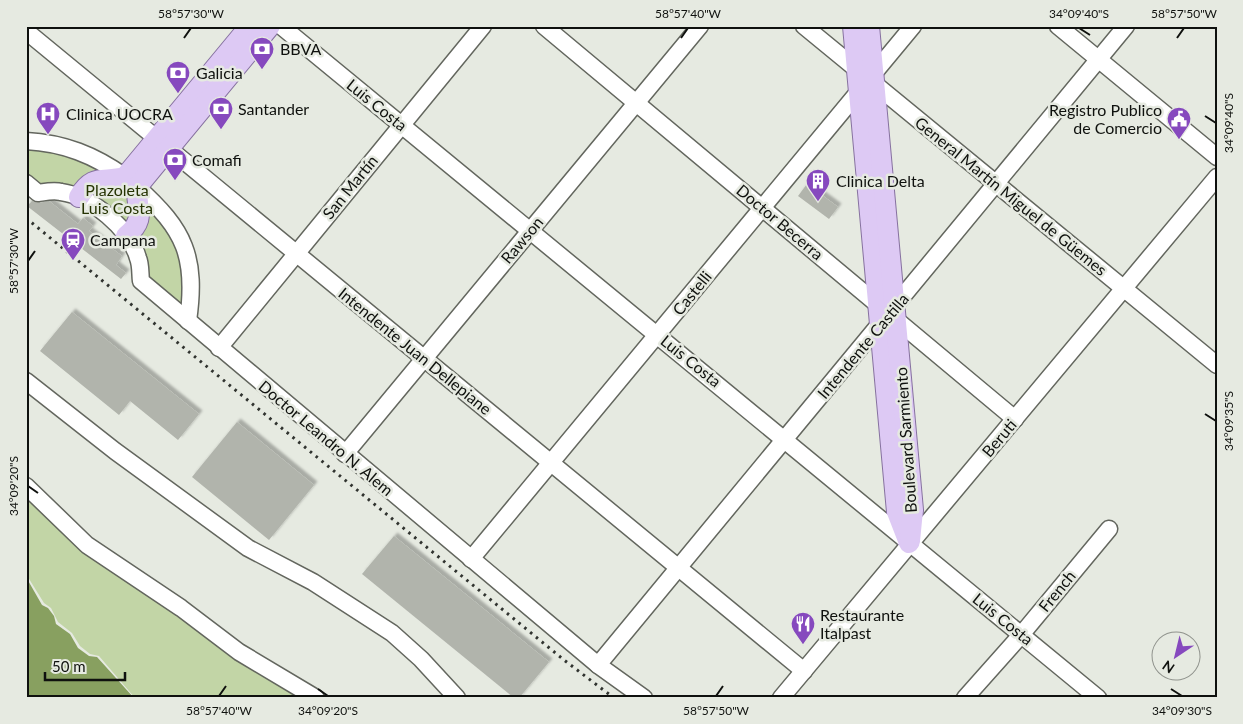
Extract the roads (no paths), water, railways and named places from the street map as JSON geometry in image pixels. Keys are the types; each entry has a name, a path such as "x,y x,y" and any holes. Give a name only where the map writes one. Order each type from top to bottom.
{"main road":[{"path":"163,143 250,26"},
{"path":"130,182 270,26"},
{"name":"Boulevard Sarmiento","path":"853,26 866,79 888,314 897,512 909,543"},
{"name":"Boulevard Sarmiento","path":"866,79 869,26"},
{"path":"79,197 95,180 130,182"},
{"path":"126,236 136,225 140,216 130,182"}],"street":[{"name":"Luis Costa","path":"282,26 786,439 1098,698"},
{"name":"San Martín","path":"219,348 482,26"},
{"name":"Doctor Becerra","path":"544,26 1015,419"},
{"name":"Rawson","path":"345,454 700,26"},
{"name":"General Martín Miguel de Güemes","path":"804,26 866,79 1217,365"},
{"name":"Castelli","path":"471,559 866,79 912,26"},
{"path":"1058,26 1217,157"},
{"name":"Intendente Castilla","path":"598,665 1126,26"},
{"name":"Intendente Juan Dellepiane","path":"30,33 804,671"},
{"path":"26,141 48,142 82,152 130,182 172,223 185,247 191,273 188,321"},
{"name":"Beruti","path":"781,698 1217,177"},
{"name":"Doctor Leandro N. Alem","path":"26,183 38,192 60,191 79,197 96,206 126,236 138,257 141,282 598,665 644,698"},
{"path":"26,381 115,451 248,548 313,582 392,633 421,658 457,698"},
{"path":"26,486 86,545 181,608 239,652 316,698"},
{"name":"French","path":"965,698 1021,635 1109,529"}],"railway":[{"path":"26,218 564,660 614,698"}],"place":[{"name":"BBVA","path":"262,70"},
{"name":"Galicia","path":"178,94"},
{"name":"Santander","path":"221,130"},
{"name":"Clinica UOCRA","path":"48,135"},
{"name":"Registro Publico de Comercio","path":"1179,140"},
{"name":"Comafi","path":"175,181"},
{"name":"Clinica Delta","path":"818,202"},
{"name":"Campana","path":"73,261"},
{"name":"Restaurante Italpast","path":"803,645"}],"park label":[{"name":"Plazoleta Luis Costa","path":"117,199"}]}
